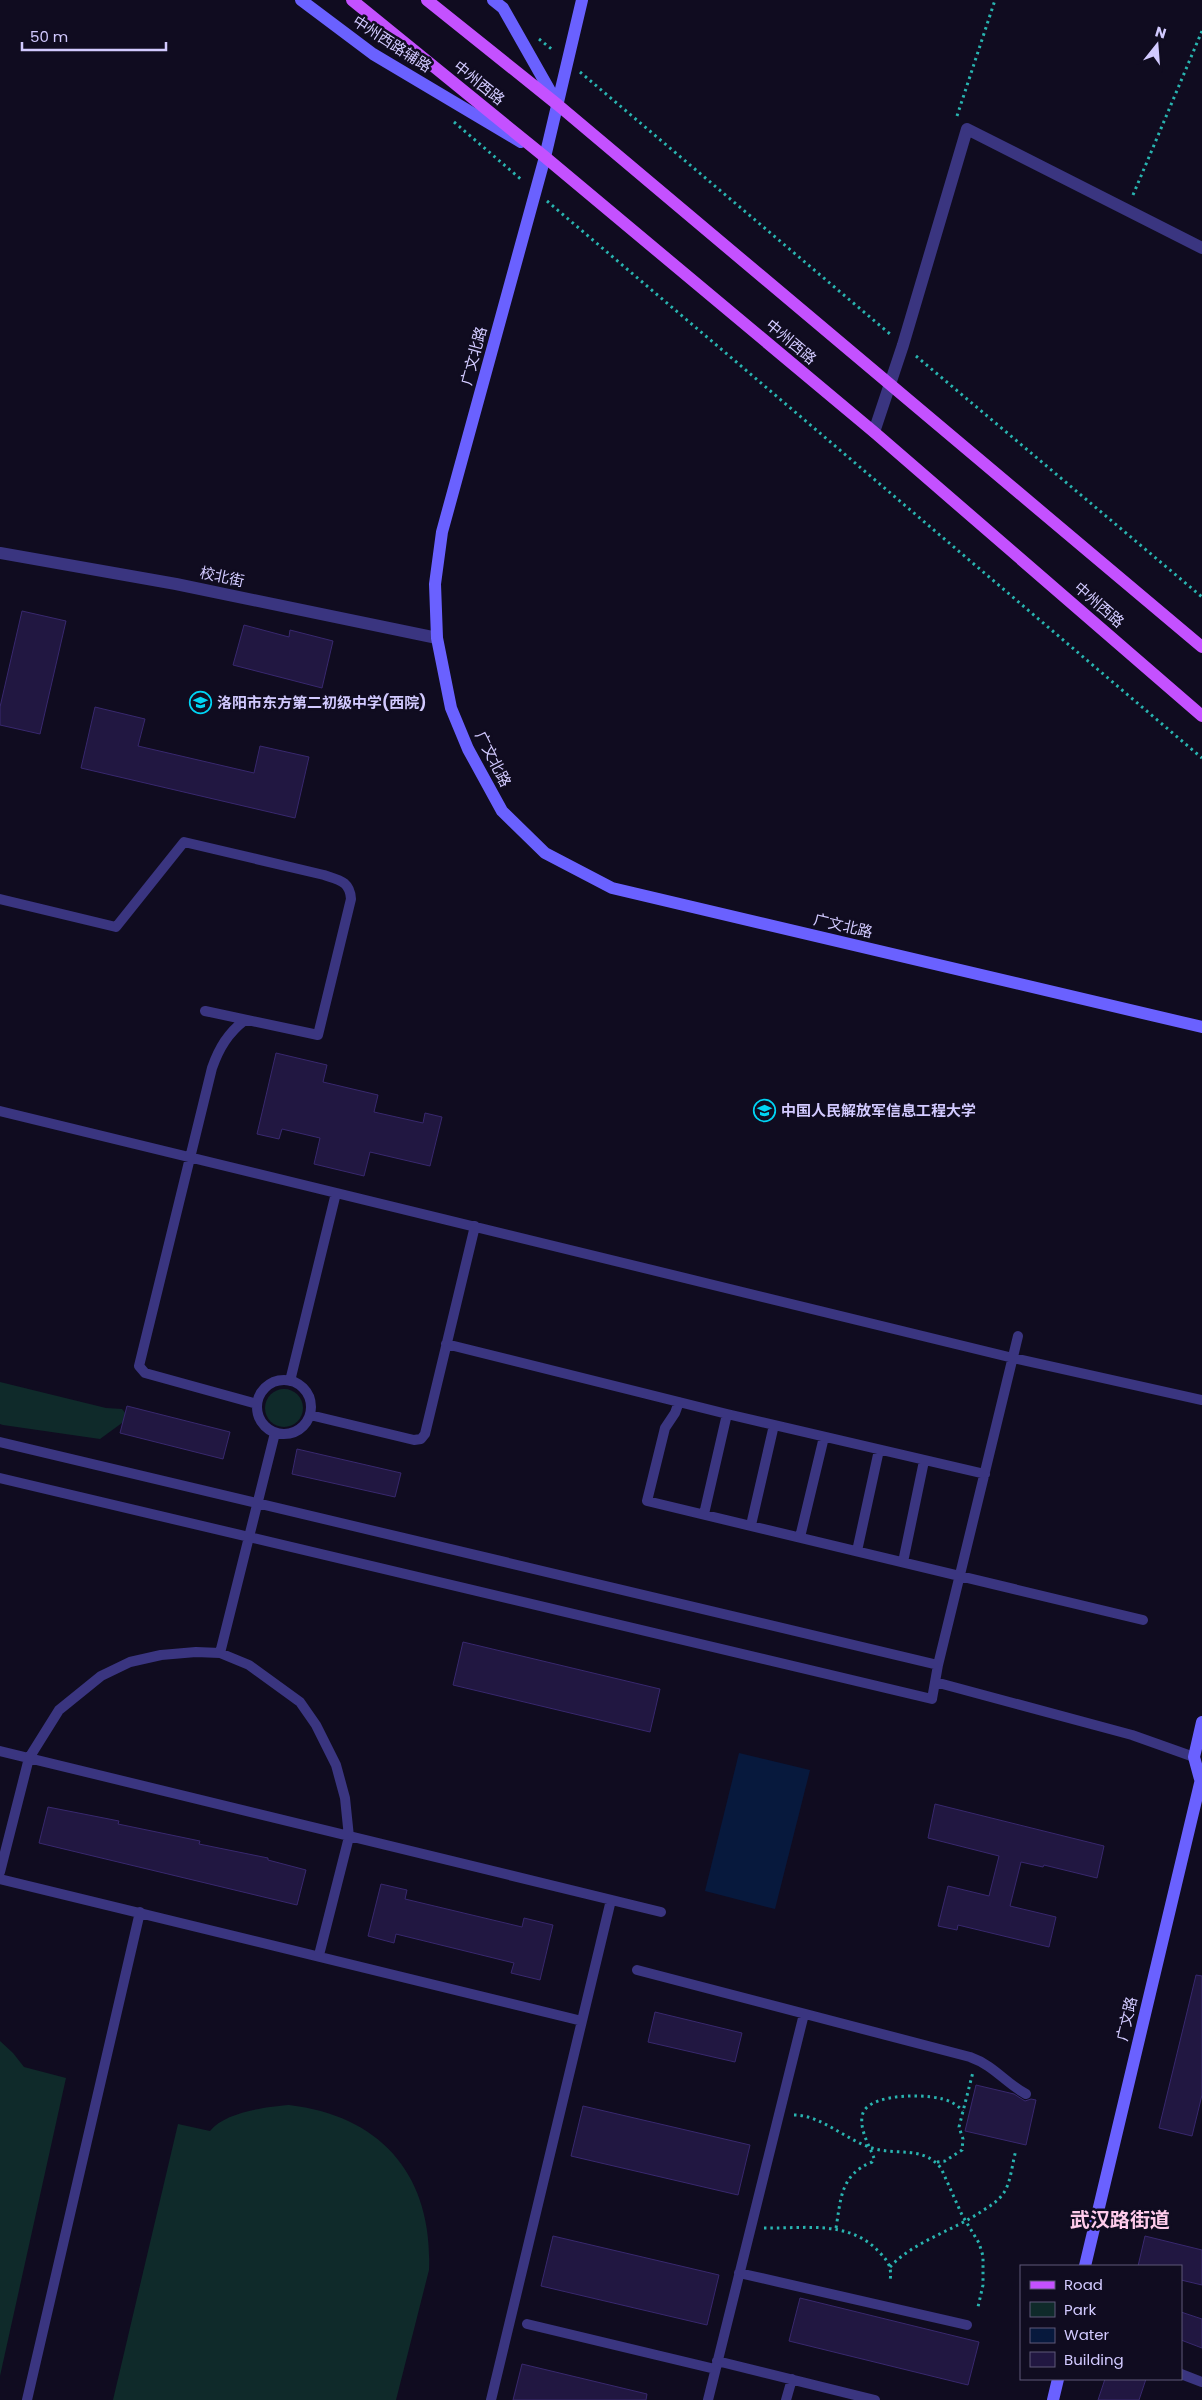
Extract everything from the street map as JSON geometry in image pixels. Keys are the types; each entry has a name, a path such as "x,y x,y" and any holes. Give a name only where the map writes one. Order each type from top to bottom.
{"main road":[{"name":"中州西路","path":"352,0 545,157 874,432 1202,716"},
{"path":"427,0 558,105 1202,647"}],"street":[{"name":"中州西路辅路","path":"301,0 373,54 545,157"},
{"path":"493,0 503,8 558,105"},
{"name":"广文北路","path":"582,0 569,63 545,157 442,532 435,584 437,638 451,708 468,749 502,811 545,853 612,888 1202,1027"},
{"path":"874,432 903,345 967,129 1202,248"},
{"name":"校北街","path":"0,553 176,584 437,638"},
{"name":"广文路","path":"1085,2265 1201,1777 1198,1758 1202,1722"},
{"path":"1053,2400 1058,2380"}],"lane":[{"path":"0,899 116,927 184,842 344,881 348,886 351,899 318,1035 205,1011"},
{"path":"245,1020 234,1028 218,1050 139,1366 145,1373 257,1404"},
{"path":"0,1110 1013,1358 1202,1400"},
{"path":"290,1381 336,1192"},
{"path":"310,1415 414,1440 421,1439 425,1434 475,1226"},
{"path":"0,1478 932,1699 938,1665 1018,1336"},
{"path":"446,1344 727,1414 985,1474"},
{"path":"281,1380 290,1381 306,1390 310,1398 310,1415 306,1423 292,1433 275,1433 261,1422 257,1404 265,1388 281,1380"},
{"path":"679,1402 675,1413 665,1428 647,1501 1143,1620"},
{"path":"704,1514 727,1414"},
{"path":"751,1525 774,1425"},
{"path":"220,1653 256,1502 275,1433"},
{"path":"800,1537 824,1437"},
{"path":"0,1442 938,1665"},
{"path":"857,1551 879,1450"},
{"path":"903,1562 924,1460"},
{"path":"0,1872 29,1758 59,1710 101,1676 130,1662 162,1655 196,1652 220,1653 249,1665 300,1702 316,1725 336,1765 345,1798 349,1837 319,1956"},
{"path":"935,1682 1132,1735 1198,1758"},
{"path":"0,1751 661,1912"},
{"path":"0,1878 582,2022"},
{"path":"491,2400 611,1900"},
{"path":"27,2400 140,1912"},
{"path":"637,1970 970,2057 994,2068 1012,2085 1026,2094"},
{"path":"708,2400 804,2014"},
{"path":"739,2273 967,2325"},
{"path":"527,2324 716,2365 792,2379 874,2400"},
{"path":"1182,2374 1202,2382"},
{"path":"786,2400 792,2379"}],"path":[{"path":"955,122 995,0"},
{"path":"1126,210 1202,31"},
{"path":"532,32 1202,598"},
{"path":"447,116 1202,758"},
{"path":"937,2162 944,2161 962,2150 963,2139 959,2127 974,2063 970,2057"},
{"path":"836,2228 844,2185 861,2166 872,2162 874,2158 865,2135 862,2119 866,2109 874,2103 893,2098 921,2096 950,2101 963,2111"},
{"path":"777,2121 789,2114 808,2117 871,2148 912,2152 937,2162 942,2168 966,2222 979,2243 983,2256 984,2285 978,2307"},
{"path":"890,2267 915,2248 966,2222 997,2202 1004,2193 1016,2150"},
{"path":"750,2228 836,2228 868,2242 883,2256 890,2267 890,2280"}],"green space":[{"path":"0,1382 106,1408 122,1409 126,1414 126,1420 100,1439 3,1425 0,1424"},
{"path":"284,1389 291,1390 297,1395 302,1401 302,1415 297,1421 291,1426 284,1427 277,1426 271,1421 266,1415 265,1408 266,1401 271,1395 277,1390"},
{"path":"0,2041 24,2067 66,2078 0,2376"},
{"path":"289,2105 322,2111 351,2122 375,2137 395,2156 411,2179 422,2206 428,2236 429,2270 396,2400 113,2400 178,2124 210,2131 225,2119 236,2115 258,2109"}],"water":[{"path":"739,1753 810,1770 775,1909 705,1891"}],"building":[{"path":"22,611 66,621 40,734 0,725 0,707"},
{"path":"244,625 289,637 290,630 333,641 322,688 233,665"},
{"path":"95,707 145,719 138,746 254,773 260,746 309,757 295,818 81,768"},
{"path":"276,1053 327,1065 323,1082 378,1095 374,1112 423,1123 425,1113 442,1117 430,1166 370,1152 364,1176 314,1164 320,1138 282,1129 279,1139 257,1134"},
{"path":"127,1406 230,1432 223,1459 120,1433"},
{"path":"297,1449 401,1473 395,1497 292,1474"},
{"path":"463,1642 660,1689 650,1732 453,1685"},
{"path":"935,1804 1104,1846 1097,1878 1044,1865 1043,1867 1021,1862 1010,1906 1056,1917 1049,1947 958,1925 957,1930 938,1926 948,1886 989,1896 999,1856 928,1838"},
{"path":"48,1807 119,1821 118,1824 200,1841 199,1844 268,1858 268,1860 306,1870 297,1905 39,1843"},
{"path":"381,1884 407,1890 405,1899 522,1927 524,1918 553,1925 540,1980 511,1973 514,1963 396,1934 394,1943 368,1936"},
{"path":"1196,1975 1202,1976 1202,2095 1192,2136 1159,2128"},
{"path":"655,2012 742,2033 735,2062 648,2042"},
{"path":"976,2085 1014,2094 1025,2101 1036,2100 1026,2145 965,2131"},
{"path":"583,2106 750,2145 738,2195 571,2156"},
{"path":"553,2236 719,2275 707,2325 541,2286"},
{"path":"1145,2236 1202,2250 1202,2285 1182,2280 1182,2265 1138,2265"},
{"path":"800,2298 979,2342 968,2385 789,2341"},
{"path":"1182,2312 1202,2319 1202,2348 1182,2340"},
{"path":"522,2364 647,2394 646,2400 513,2400"},
{"path":"1105,2380 1146,2380 1139,2400 1098,2400"}],"place":[{"name":"洛阳市东方第二初级中学(西院)","path":"201,703"},
{"name":"中国人民解放军信息工程大学","path":"765,1111"}],"district":[{"name":"武汉路街道","path":"1120,2220"}]}
